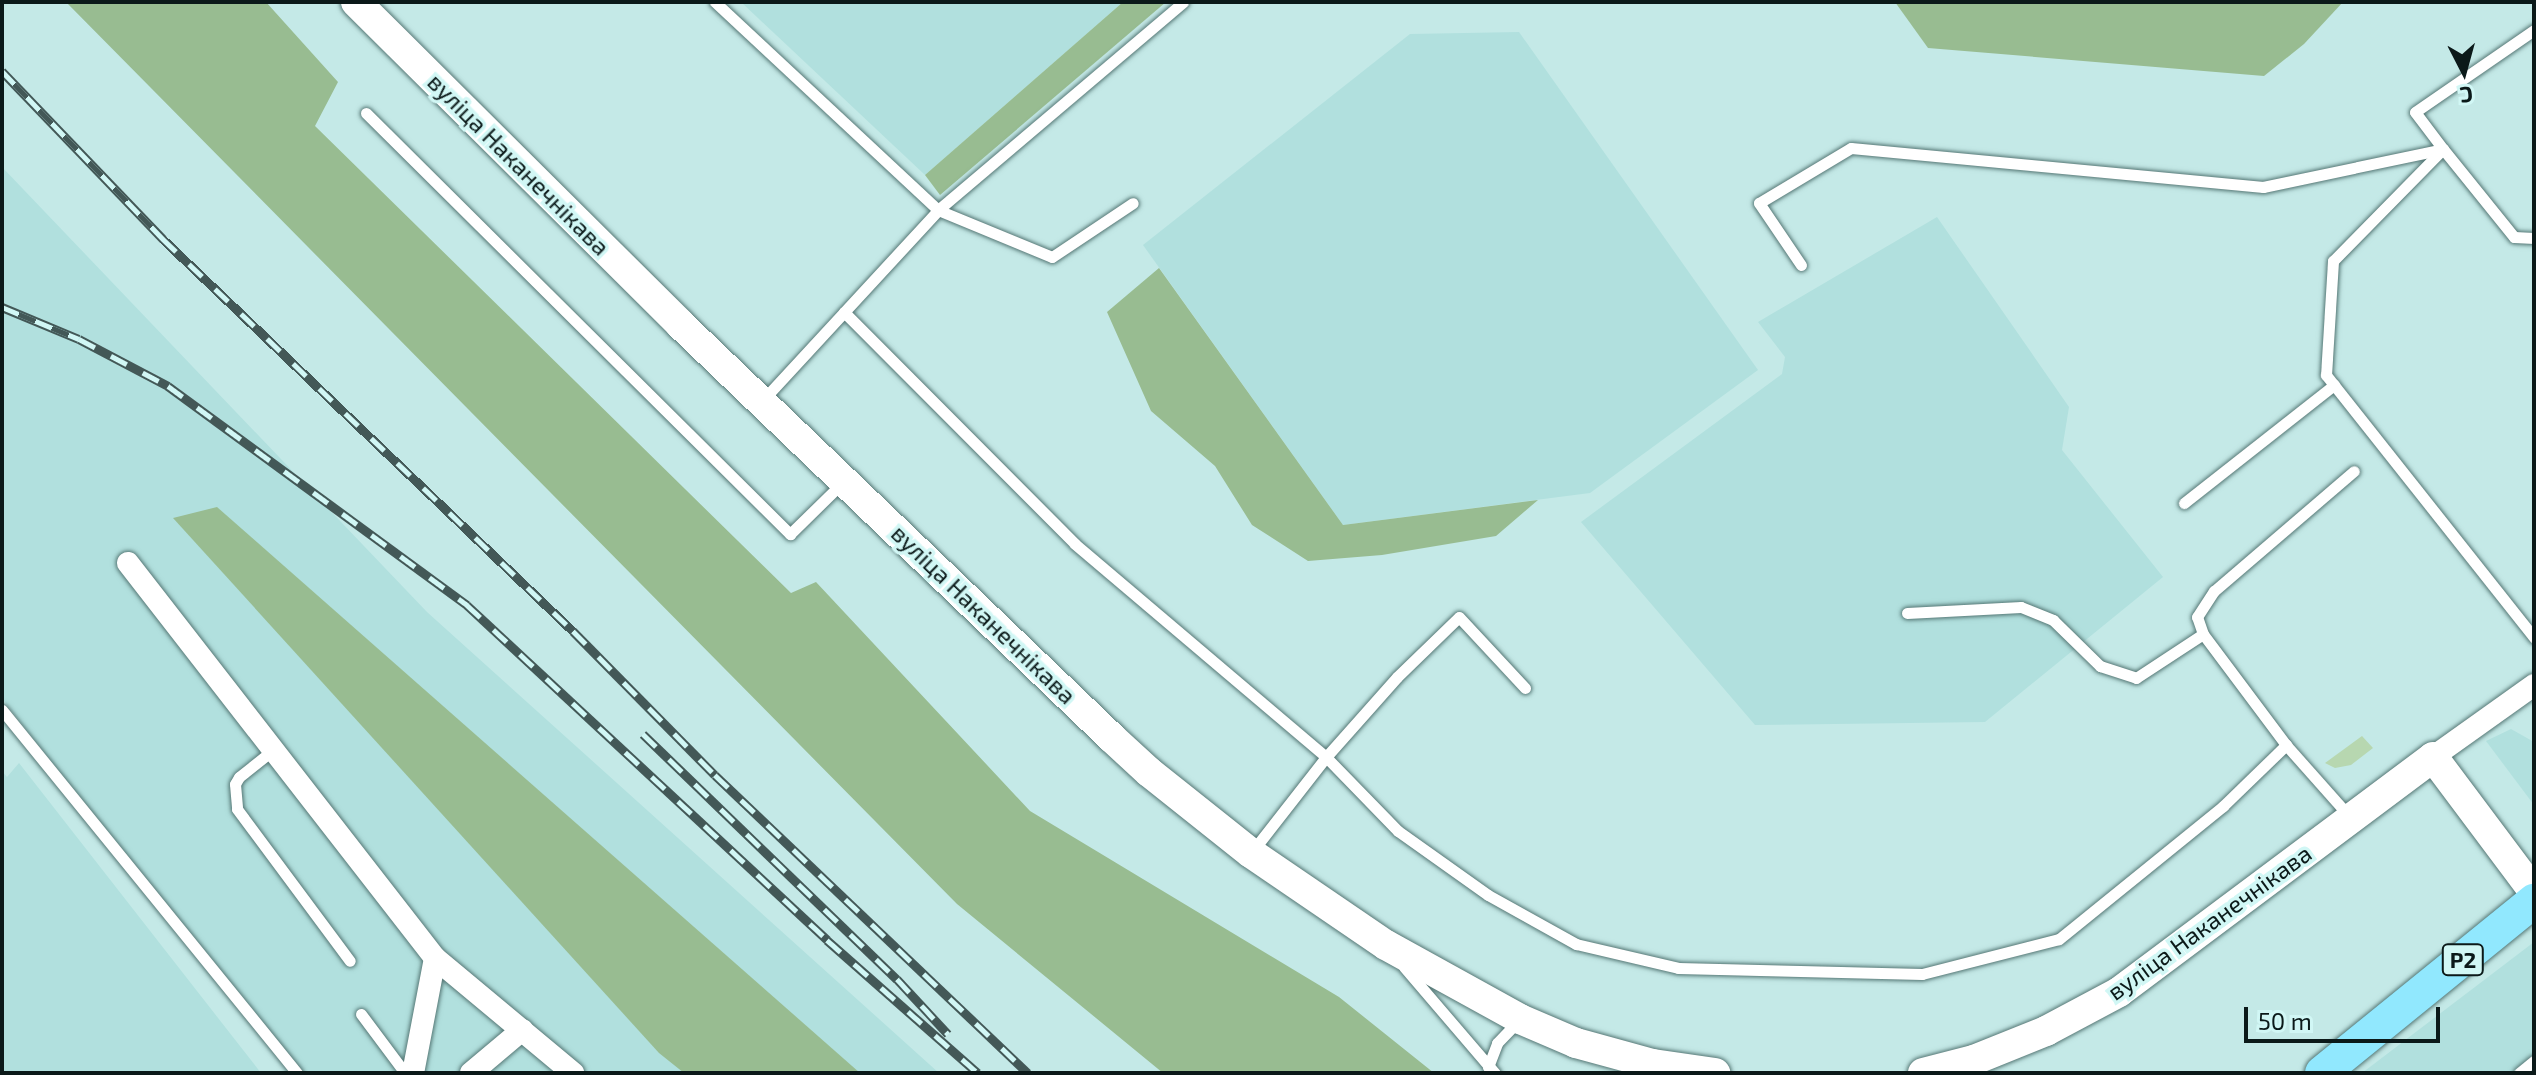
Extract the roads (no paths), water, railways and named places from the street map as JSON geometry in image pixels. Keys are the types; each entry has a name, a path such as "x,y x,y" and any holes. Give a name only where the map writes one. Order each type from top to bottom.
{"main road":[{"name":"вуліца Наканечнікава","path":"356,2 761,401 1149,772 1251,853 1386,945 1520,1019 1576,1043 1653,1064 1715,1073"},
{"name":"вуліца Наканечнікава","path":"1923,1073 1974,1060 2046,1031 2119,992 2433,757"},
{"path":"2433,757 2534,892"},
{"name":"Р2","path":"2322,1073 2534,901"}],"street":[{"path":"128,563 435,958 573,1073"},
{"name":"вуліца Наканечнікава","path":"2433,757 2534,685"},
{"path":"413,1073 435,958"},
{"path":"471,1073 522,1030"}],"lane":[{"path":"715,2 938,210 1052,257 1133,203"},
{"path":"761,401 938,210 1183,2"},
{"path":"2534,30 2415,112 2514,237 2534,238"},
{"path":"366,113 790,534 845,480"},
{"path":"1801,265 1759,203 1851,148 2263,187 2443,149"},
{"path":"2443,149 2333,261 2326,375 2534,637"},
{"path":"844,312 1075,544 1326,757 1398,831 1488,895 1576,944 1678,968 1922,974 2059,939 2223,806 2286,745"},
{"path":"2184,503 2334,385"},
{"path":"2351,817 2286,745 2203,634 2197,617 2214,591 2354,471"},
{"path":"1907,613 2021,607 2053,620 2100,666 2136,678 2203,634"},
{"path":"1251,853 1326,757 1397,677 1459,617 1525,688"},
{"path":"2,710 297,1073"},
{"path":"273,750 239,777 235,784 237,809 350,961"},
{"path":"1386,945 1491,1070"},
{"path":"361,1014 405,1073"},
{"path":"1491,1070 1497,1043 1520,1019"},
{"path":"2519,1073 2534,1061"}],"railway":[{"path":"2,71 163,239 573,631 715,775 1028,1073"},
{"path":"2,307 79,339 168,386 467,605 827,940 978,1073"},
{"path":"643,734 897,979 948,1034"}]}
